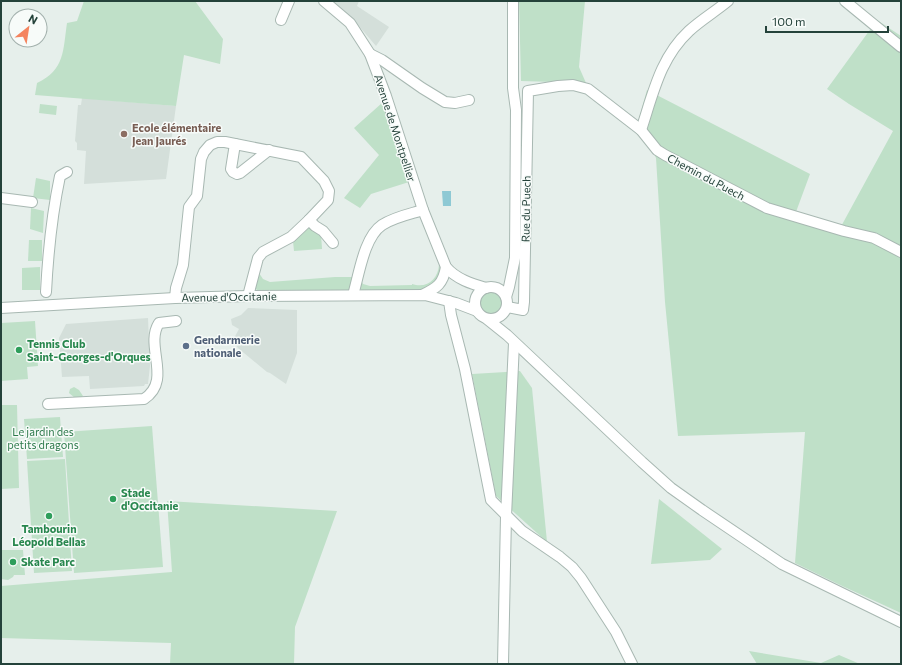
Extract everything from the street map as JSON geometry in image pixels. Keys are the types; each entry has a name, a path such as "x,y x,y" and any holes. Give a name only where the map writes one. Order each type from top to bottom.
{"street":[{"path":"282,20 289,1"},
{"name":"Avenue de Montpellier","path":"324,1 350,23 370,54 386,96 423,210 446,267"},
{"path":"503,664 511,339 505,311 507,302 506,297 515,258 516,110 513,88 513,1"},
{"path":"641,130 657,80 668,58 678,43 690,31 728,1"},
{"path":"845,1 901,47"},
{"path":"370,54 382,60 445,102 469,100"},
{"name":"Chemin du Puech","path":"528,91 558,86 573,85 583,87 594,93 641,130 657,150 757,204 844,231 874,238 901,252"},
{"name":"Rue du Puech","path":"505,311 523,310 524,302 528,91"},
{"path":"176,298 176,288 183,265 189,207 197,196 201,160 204,152 210,145 217,142 269,150 301,157 328,185 328,200 309,220 291,237 260,255 256,262 248,296"},
{"path":"235,144 231,169 237,174 269,150"},
{"path":"46,292 51,223 60,176 67,172"},
{"path":"1,198 32,202"},
{"path":"354,295 366,248 379,228 385,223 423,210"},
{"path":"309,220 323,231 333,243"},
{"path":"446,267 450,272 468,282 482,296 482,316 511,339 671,488 782,564 901,622"},
{"path":"422,295 440,285 444,277 446,267"},
{"path":"482,296 510,279"},
{"path":"482,296 501,291 506,297"},
{"name":"Avenue d'Occitanie","path":"1,308 176,298 248,296 422,295 452,302 482,296"},
{"path":"452,302 451,314 465,369 490,500 522,531 572,567 581,578 616,632 632,664"},
{"path":"487,319 496,318 505,311"},
{"path":"48,404 144,399 149,396 156,385 158,377 154,335 160,323 176,321"}],"shaded area":[{"path":"331,1 359,1 357,6 389,27 376,46 353,19"},
{"name":"Ecole élémentaire Jean Jaurés","path":"82,98 176,106 166,179 84,184 86,151 77,150 77,143 75,141 78,105 81,105"},
{"path":"248,308 297,310 297,353 286,384 267,372 238,348 233,340 239,329 232,325 231,319 241,315"},
{"path":"148,318 150,366 148,384 145,384 144,386 90,389 89,376 62,377 59,338 66,324"}],"green space":[{"path":"84,1 195,1 223,39 220,64 184,55 176,106 35,95 37,83 53,72 58,65 63,50 67,23 77,21"},
{"path":"519,1 585,1 579,67 586,83 521,81"},
{"path":"877,20 901,36 901,613 795,563 805,432 678,436 665,302 656,158 638,122 647,90 810,174 793,220 838,232 893,131 827,89"},
{"path":"382,103 409,182 371,194 360,208 344,198 379,155 354,128"},
{"path":"40,104 57,106 56,115 39,113"},
{"path":"36,178 50,181 50,200 33,198"},
{"path":"31,208 44,211 43,233 30,229"},
{"path":"308,227 321,234 322,249 294,251 293,241"},
{"path":"29,240 42,240 42,261 28,261"},
{"path":"439,265 442,273 437,282 421,291 362,291 360,288 361,280 363,284 370,286 427,284 431,282 436,275"},
{"path":"40,267 40,290 22,290 22,268"},
{"path":"259,273 263,279 270,282 355,277 351,291 260,293 254,287"},
{"path":"491,290 500,294 504,303 500,312 491,316 482,312 478,303 482,294"},
{"name":"Tennis Club Saint-Georges-d'Orques","path":"35,321 38,366 27,367 28,379 1,381 1,323"},
{"path":"520,371 532,388 547,542 496,496 472,374"},
{"path":"74,387 79,390 83,396 81,398 75,398 69,393 70,389"},
{"path":"1,405 17,405 19,488 1,489"},
{"name":"Le jardin des petits dragons","path":"60,417 63,457 27,459 24,419"},
{"name":"Stade d'Occitanie","path":"152,426 163,567 74,573 64,432"},
{"name":"Tambourin Léopold Bellas","path":"65,459 72,571 34,573 27,461"},
{"path":"659,499 722,549 710,560 651,564"},
{"path":"167,501 337,511 295,627 294,664 170,664 171,643 1,638 1,586 172,572"},
{"name":"Skate Parc","path":"1,550 23,550 25,575 14,575 8,580 1,579"},
{"path":"749,651 821,663 839,655 860,664 757,664"}],"water":[{"path":"442,191 451,191 451,206 443,206"}],"place":[{"name":"Ecole élémentaire Jean Jaurés","path":"124,134"},
{"name":"Gendarmerie nationale","path":"186,346"},
{"name":"Tennis Club Saint-Georges-d'Orques","path":"19,350"},
{"name":"Stade d'Occitanie","path":"113,499"},
{"name":"Tambourin Léopold Bellas","path":"49,516"},
{"name":"Skate Parc","path":"13,562"}]}
